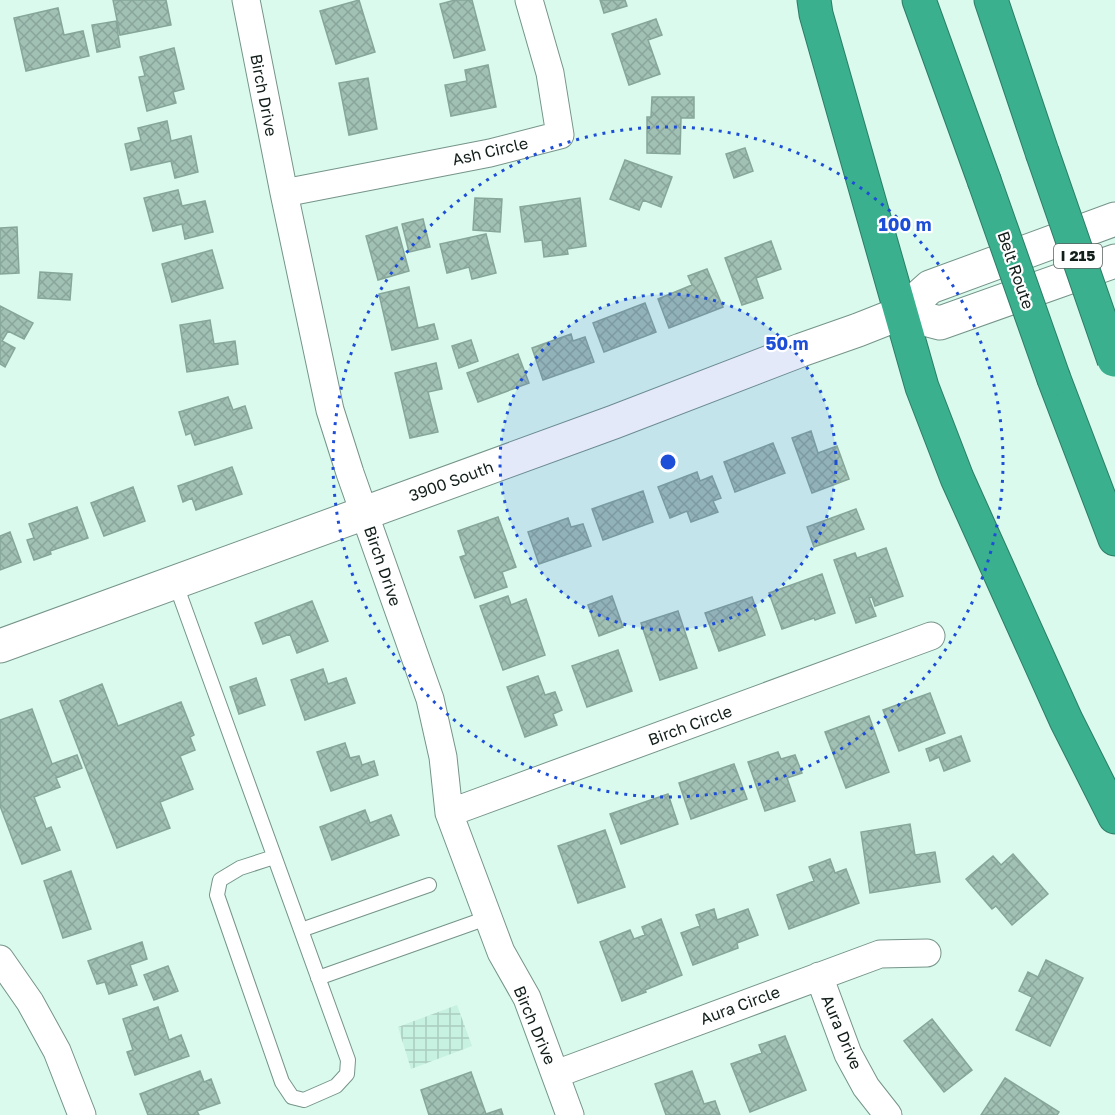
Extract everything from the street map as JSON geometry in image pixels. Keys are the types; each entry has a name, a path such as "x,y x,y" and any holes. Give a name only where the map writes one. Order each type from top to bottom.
{"highway":[{"path":"814,0 816,14 922,387 957,478 1066,720 1115,817"},
{"name":"Belt Route","path":"919,0 1054,379 1115,539"},
{"name":"I 215","path":"991,0 1115,361"}],"main road":[{"name":"3900 South","path":"0,646 677,399 901,313 930,288 1115,219"},
{"path":"901,313 940,323 1114,261"}],"street":[{"name":"Birch Drive","path":"246,0 330,410 430,699 443,757 449,813 487,918 501,952 527,999 570,1115"},
{"name":"Ash Circle","path":"284,193 490,153 560,135 550,73 529,0"},
{"name":"Birch Circle","path":"449,813 931,636"},
{"name":"Aura Circle","path":"556,1074 880,954 927,953"},
{"path":"0,959 30,1002 57,1050 82,1115"},
{"name":"Aura Drive","path":"819,976 848,1054 866,1087 888,1115"}],"lane":[{"path":"175,582 348,1060 347,1074 336,1086 304,1100 292,1097 282,1082 217,894 220,880 240,868 274,856"},
{"path":"301,930 429,885"},
{"path":"318,978 487,918"}],"shaded area":[{"path":"457,1005 472,1046 411,1069 398,1027"}],"building":[{"path":"113,0 166,0 171,25 120,35"},
{"path":"359,0 375,52 336,64 320,11"},
{"path":"455,0 472,0 485,50 454,58 440,4"},
{"path":"600,0 625,0 627,6 604,13"},
{"path":"58,8 64,35 83,31 89,56 26,71 14,18"},
{"path":"656,19 662,35 648,40 660,74 629,85 612,34"},
{"path":"116,21 120,47 97,52 92,25"},
{"path":"174,48 184,89 173,92 176,103 147,111 139,77 145,76 140,57"},
{"path":"488,65 496,107 451,116 445,85 467,81 465,70"},
{"path":"368,78 377,129 349,135 339,83"},
{"path":"652,97 694,97 694,118 681,118 680,154 647,153 647,117 651,117"},
{"path":"167,121 171,141 191,136 198,172 175,178 171,161 131,170 125,144 141,140 138,128"},
{"path":"745,148 753,171 734,178 726,154"},
{"path":"625,160 672,177 661,207 643,200 639,210 610,199"},
{"path":"178,190 182,206 205,201 213,232 185,239 182,224 153,231 144,198"},
{"path":"475,198 502,199 500,232 473,230"},
{"path":"580,198 586,246 567,249 568,254 544,257 542,240 525,242 520,207"},
{"path":"423,219 430,247 409,252 402,224"},
{"path":"17,227 19,273 0,274 0,228"},
{"path":"397,227 409,271 378,280 366,236"},
{"path":"486,234 496,273 472,279 469,267 447,273 440,244"},
{"path":"771,241 781,269 756,278 763,298 742,305 725,258"},
{"path":"212,250 223,288 172,302 162,264"},
{"path":"707,269 723,307 669,328 658,299 692,285 688,276"},
{"path":"40,272 72,274 70,300 38,298"},
{"path":"409,287 418,328 434,324 438,339 392,350 379,294"},
{"path":"645,303 656,332 604,352 593,323"},
{"path":"0,306 33,323 24,339 8,331 2,341 15,348 5,367 0,364"},
{"path":"210,320 214,344 235,341 238,364 187,372 180,325"},
{"path":"571,334 573,341 585,337 594,362 543,380 532,348"},
{"path":"471,340 478,361 459,368 452,346"},
{"path":"518,354 529,383 478,402 467,373"},
{"path":"436,363 442,389 428,392 438,432 410,438 395,373"},
{"path":"228,397 233,410 245,406 252,428 195,445 191,433 186,435 179,412"},
{"path":"811,431 818,453 837,446 849,479 812,493 792,438"},
{"path":"773,443 785,473 735,492 724,462"},
{"path":"232,467 242,494 196,510 192,498 183,502 178,486"},
{"path":"697,472 700,481 712,476 721,498 713,501 718,512 691,522 687,511 670,518 658,487"},
{"path":"133,487 145,521 104,536 91,503"},
{"path":"643,491 653,522 603,540 592,509"},
{"path":"77,507 88,538 50,551 51,554 34,560 27,540 34,538 29,524"},
{"path":"856,509 864,529 814,547 807,527"},
{"path":"498,517 516,567 502,572 507,587 475,598 460,557 466,555 458,531"},
{"path":"568,518 571,527 583,524 591,546 539,564 528,532"},
{"path":"10,532 21,562 0,570 0,536"},
{"path":"886,548 903,596 875,606 872,597 869,598 876,616 856,623 834,560 855,553 857,558"},
{"path":"822,574 835,613 782,629 769,593"},
{"path":"508,596 511,605 526,599 545,655 503,670 480,606"},
{"path":"612,596 623,627 599,636 588,605"},
{"path":"752,597 765,635 719,651 705,613"},
{"path":"312,601 328,641 297,653 290,634 263,644 255,623"},
{"path":"678,611 697,668 660,680 641,623"},
{"path":"618,650 632,691 587,707 572,666"},
{"path":"323,669 328,684 346,678 355,703 305,720 291,680"},
{"path":"538,676 545,695 555,692 562,710 553,714 557,725 525,737 507,687"},
{"path":"256,678 265,705 239,714 230,687"},
{"path":"102,684 118,726 181,702 194,735 190,737 195,750 180,756 193,789 160,802 170,828 117,848 60,701"},
{"path":"930,693 945,733 899,751 883,710"},
{"path":"32,709 52,764 77,755 82,768 56,778 60,787 34,797 46,829 51,827 60,850 22,864 0,806 0,720"},
{"path":"869,716 889,772 846,788 825,732"},
{"path":"961,736 970,761 944,771 939,757 930,761 926,749"},
{"path":"345,743 350,758 359,756 362,765 374,761 378,775 331,791 317,752"},
{"path":"778,752 781,759 795,755 802,773 787,778 795,801 765,811 748,762"},
{"path":"734,764 747,799 691,819 679,783"},
{"path":"668,794 678,824 621,844 610,814"},
{"path":"365,810 370,823 391,815 399,835 332,860 320,827"},
{"path":"910,824 915,855 935,852 940,882 870,893 861,832"},
{"path":"605,830 625,887 578,903 558,846"},
{"path":"1013,854 1048,894 1012,925 996,906 992,909 966,879 993,856 1001,865"},
{"path":"830,859 835,873 846,869 859,903 789,929 777,895 814,881 809,867"},
{"path":"71,871 91,929 63,938 44,881"},
{"path":"714,909 717,920 748,909 758,935 737,943 738,948 693,965 681,933 700,926 696,915"},
{"path":"661,919 682,975 622,1001 600,942 630,930 634,939 645,935 642,927"},
{"path":"142,942 147,959 130,965 137,985 109,994 105,982 97,984 88,961"},
{"path":"1046,960 1083,978 1050,1046 1016,1030 1032,997 1019,991 1028,972 1038,977"},
{"path":"168,966 178,991 154,1000 144,975"},
{"path":"158,1007 169,1040 181,1035 189,1056 135,1075 127,1052 133,1050 123,1019"},
{"path":"932,1019 972,1070 944,1092 904,1041"},
{"path":"785,1036 806,1090 750,1112 731,1064 762,1053 759,1045"},
{"path":"200,1071 204,1082 211,1079 220,1103 197,1111 199,1115 148,1115 140,1094"},
{"path":"692,1071 704,1104 715,1101 720,1115 666,1115 655,1084"},
{"path":"471,1072 486,1114 501,1109 503,1115 429,1115 421,1090"},
{"path":"1005,1078 1059,1112 1057,1115 981,1115"}]}
